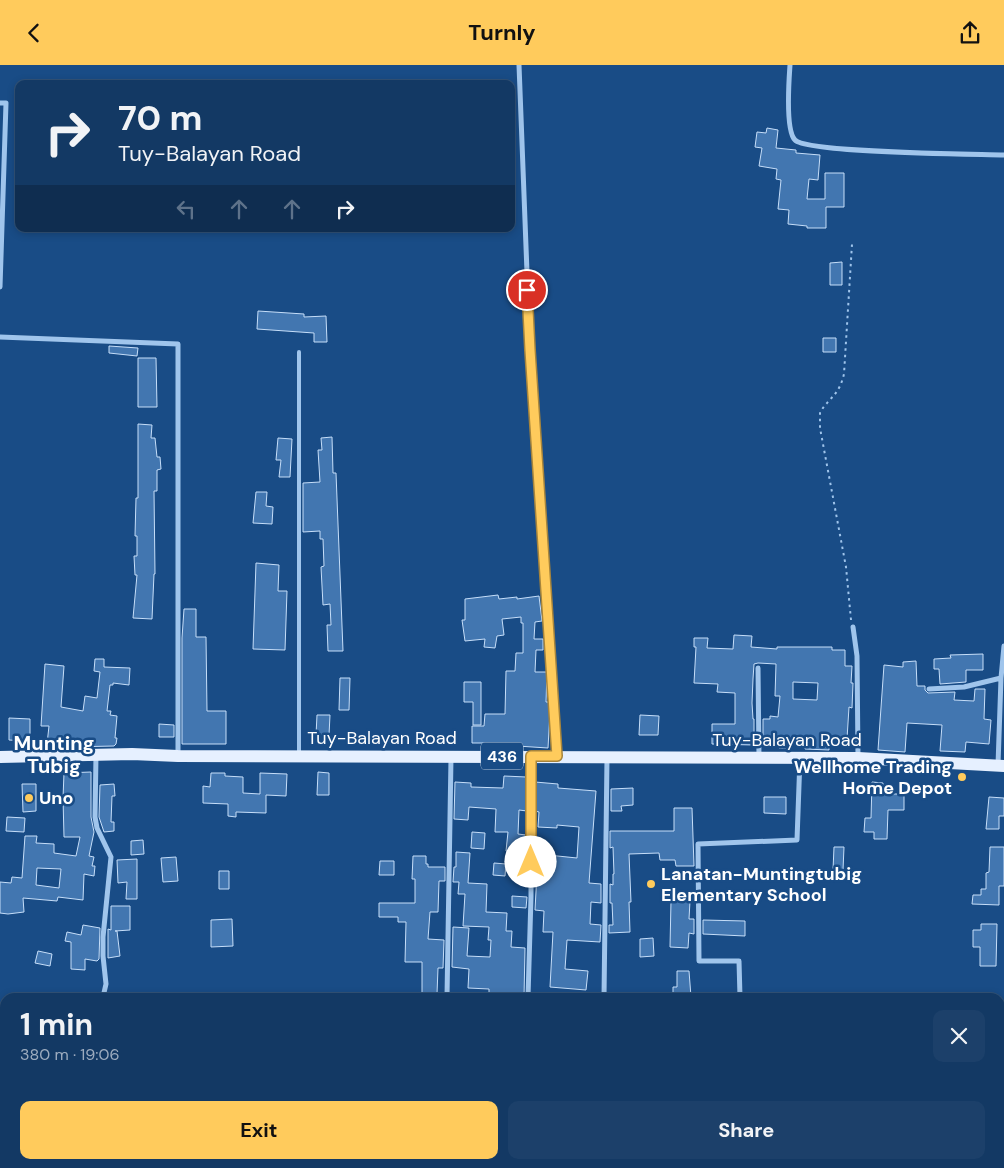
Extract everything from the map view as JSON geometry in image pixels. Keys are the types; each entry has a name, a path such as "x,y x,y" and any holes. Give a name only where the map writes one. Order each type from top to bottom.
{"main road":[{"name":"Tuy-Balayan Road","path":"0,757 96,755 800,757 858,758 1001,766"}],"street":[{"path":"520,65 530,350 557,756"},
{"path":"790,65 788,85 791,133 795,141 802,144 833,149 1004,155"},
{"path":"0,103 6,103 0,287"},
{"path":"0,337 178,344 178,756"},
{"path":"853,627 858,656 858,758"},
{"path":"1001,766 1000,678 1004,646"},
{"path":"758,669 759,757"},
{"path":"929,689 964,687 1000,678"},
{"path":"96,755 95,817 97,827 111,857 103,947 106,985 104,993"},
{"path":"448,993 451,756"},
{"path":"528,993 532,897 531,756"},
{"path":"604,993 607,757"},
{"path":"740,993 738,961 699,961 698,844 797,840 800,757"}],"lane":[{"path":"298,756 300,352"}],"path":[{"path":"852,244 844,374 841,387 820,412 820,428 846,567 849,610 853,627"}],"building":[{"path":"767,128 778,130 776,148 796,150 796,153 820,155 818,180 809,179 807,199 825,199 825,173 844,173 844,207 826,207 826,228 807,228 807,226 788,224 789,210 778,209 781,180 776,179 777,169 759,166 762,148 755,147 757,132 766,133"},
{"path":"842,262 842,285 830,285 830,263"},
{"path":"258,311 304,314 304,317 326,316 327,342 314,342 314,333 257,329"},
{"path":"823,338 836,338 836,352 823,352"},
{"path":"109,346 138,348 137,356 109,353"},
{"path":"138,358 156,358 157,407 138,407"},
{"path":"138,424 152,425 151,438 155,438 157,457 160,457 161,469 157,470 157,491 154,491 155,574 152,619 133,618 137,575 135,575 134,556 137,556 137,536 135,536 136,498 138,498"},
{"path":"332,437 333,473 336,473 343,651 328,651 327,625 331,625 330,604 323,605 321,567 324,566 323,539 320,539 320,531 303,532 303,483 320,482 318,450 322,450 321,438"},
{"path":"278,438 292,439 290,477 279,477 281,460 276,460"},
{"path":"256,492 267,492 266,506 273,507 272,524 253,523"},
{"path":"256,563 279,565 278,591 287,591 285,650 253,649"},
{"path":"498,595 499,599 539,596 542,621 535,622 534,639 543,639 543,650 536,650 535,672 547,672 546,702 549,702 550,712 548,748 486,747 486,743 472,743 472,726 484,726 485,714 505,714 506,671 515,671 516,653 523,653 523,623 521,623 521,617 502,619 504,635 497,636 495,648 484,647 485,639 465,641 462,620 465,620 465,599"},
{"path":"184,609 196,609 196,637 206,637 207,711 226,711 226,744 182,744 182,638"},
{"path":"734,635 752,636 751,647 777,649 777,647 832,647 832,650 845,650 845,666 852,666 851,683 853,683 852,708 849,707 847,739 829,739 829,750 805,749 805,745 788,744 787,748 779,748 779,743 763,742 763,719 770,719 770,716 778,717 780,696 775,696 776,664 758,663 754,664 753,679 754,745 712,744 712,724 735,724 735,693 717,692 718,684 694,683 696,647 694,647 694,638 708,638 707,648 733,649","holes":["793,682 818,683 817,700 793,699"]},
{"path":"983,654 983,670 966,670 966,682 940,684 939,669 934,669 934,659 951,658 950,655"},
{"path":"95,659 104,659 104,667 130,668 129,685 113,683 113,685 110,685 107,711 111,711 110,715 117,716 116,744 114,746 68,747 47,744 49,726 41,726 45,664 64,666 61,707 83,711 85,696 97,698 100,672 94,671"},
{"path":"916,661 917,686 925,686 925,690 928,693 955,692 954,700 974,701 975,689 985,689 984,719 991,720 989,744 966,742 965,752 940,751 942,725 907,723 905,752 878,750 884,665 903,667 903,662"},
{"path":"340,678 350,678 349,710 339,710"},
{"path":"464,682 481,682 481,725 473,725 473,702 464,702"},
{"path":"317,715 330,715 329,735 316,735"},
{"path":"640,715 659,716 658,735 639,735"},
{"path":"9,718 30,719 30,736 26,736 26,741 9,740"},
{"path":"159,724 174,725 174,737 159,737"},
{"path":"91,772 91,817 94,832 89,856 94,857 92,866 95,866 94,876 84,874 83,900 58,897 57,901 23,898 24,912 0,913 0,882 11,883 12,877 22,878 25,836 37,836 36,843 54,844 54,853 76,856 80,837 64,837 64,773","holes":["37,868 61,869 59,888 36,885"]},
{"path":"318,772 329,773 329,795 317,795"},
{"path":"211,773 225,773 225,776 243,777 243,793 260,794 260,773 287,774 286,796 266,795 266,813 236,812 236,817 228,816 228,804 203,803 203,786 210,787"},
{"path":"504,776 526,777 527,811 519,810 518,834 526,835 525,853 506,851 508,832 495,832 496,809 469,807 468,820 454,819 455,782 471,783 471,787 503,788"},
{"path":"535,782 558,784 558,788 596,791 589,883 601,884 601,903 591,902 590,924 601,925 600,942 567,940 565,969 588,971 586,990 550,987 553,932 543,932 544,911 535,910 538,854 577,858 579,827 557,825 557,828 538,827 539,812 535,811"},
{"path":"872,782 883,783 883,794 904,794 904,810 888,810 887,839 874,839 874,832 864,832 865,818 871,818"},
{"name":"Uno","path":"22,784 36,784 36,811 23,812"},
{"path":"114,784 115,796 112,796 111,822 114,822 114,831 104,832 99,817 100,785"},
{"path":"633,788 633,805 621,806 622,811 611,811 611,789"},
{"path":"764,797 786,797 786,814 764,813"},
{"path":"989,797 1004,798 1004,816 999,816 999,829 986,829"},
{"path":"674,808 692,808 694,866 676,866 675,860 660,860 659,853 629,854 630,932 609,933 609,925 613,925 610,884 613,885 614,874 613,847 610,848 610,831 674,831"},
{"path":"7,817 25,818 24,832 6,831"},
{"path":"472,832 485,833 484,849 471,848"},
{"path":"143,840 144,854 131,855 131,841"},
{"path":"834,847 844,847 843,870 833,870"},
{"path":"990,847 1004,847 1004,886 999,886 999,905 972,904 973,895 981,895 981,889 986,889 986,873 989,872"},
{"path":"456,852 470,853 468,883 487,884 486,912 507,913 506,931 512,931 511,947 525,948 524,993 489,993 489,989 468,988 469,969 452,967 453,927 469,928 467,956 490,957 491,940 488,940 489,927 463,926 465,894 458,894 459,882 453,882 454,867 456,867"},
{"path":"413,856 426,856 428,867 445,867 445,881 439,881 438,912 430,912 428,939 444,940 443,968 438,968 437,993 422,993 422,962 405,962 406,922 398,922 398,917 379,917 379,903 415,903 415,879 412,879"},
{"path":"176,857 178,881 163,882 161,858"},
{"path":"137,859 137,899 126,899 127,882 118,883 117,860"},
{"path":"380,861 394,861 394,875 379,875"},
{"path":"494,863 506,864 505,876 493,875"},
{"path":"219,871 229,871 229,889 219,889"},
{"path":"512,896 527,897 526,908 512,907"},
{"path":"671,901 690,901 689,919 694,919 694,934 689,933 688,948 670,947"},
{"path":"111,906 130,906 130,930 115,931 117,931 120,956 108,958 108,929 111,930"},
{"path":"232,919 233,946 211,947 211,920"},
{"path":"703,920 745,921 745,936 703,934"},
{"path":"981,924 997,924 996,966 980,966 980,947 973,947 973,930 981,930"},
{"path":"83,925 100,928 99,959 97,961 85,959 85,970 71,969 71,942 65,941 67,932 81,935"},
{"path":"653,938 654,956 640,957 640,939"},
{"path":"38,951 52,954 50,966 35,963"},
{"path":"677,971 689,971 691,993 673,993 673,987 677,987"}],"place":[{"name":"Wellhome Trading Home Depot","path":"962,777"},
{"name":"Uno","path":"29,798"},
{"name":"Lanatan-Muntingtubig Elementary School","path":"651,884"}],"district":[{"name":"Munting Tubig","path":"54,754"}],"route":[{"path":"527,290 557,756 531,756 531,862"}]}
